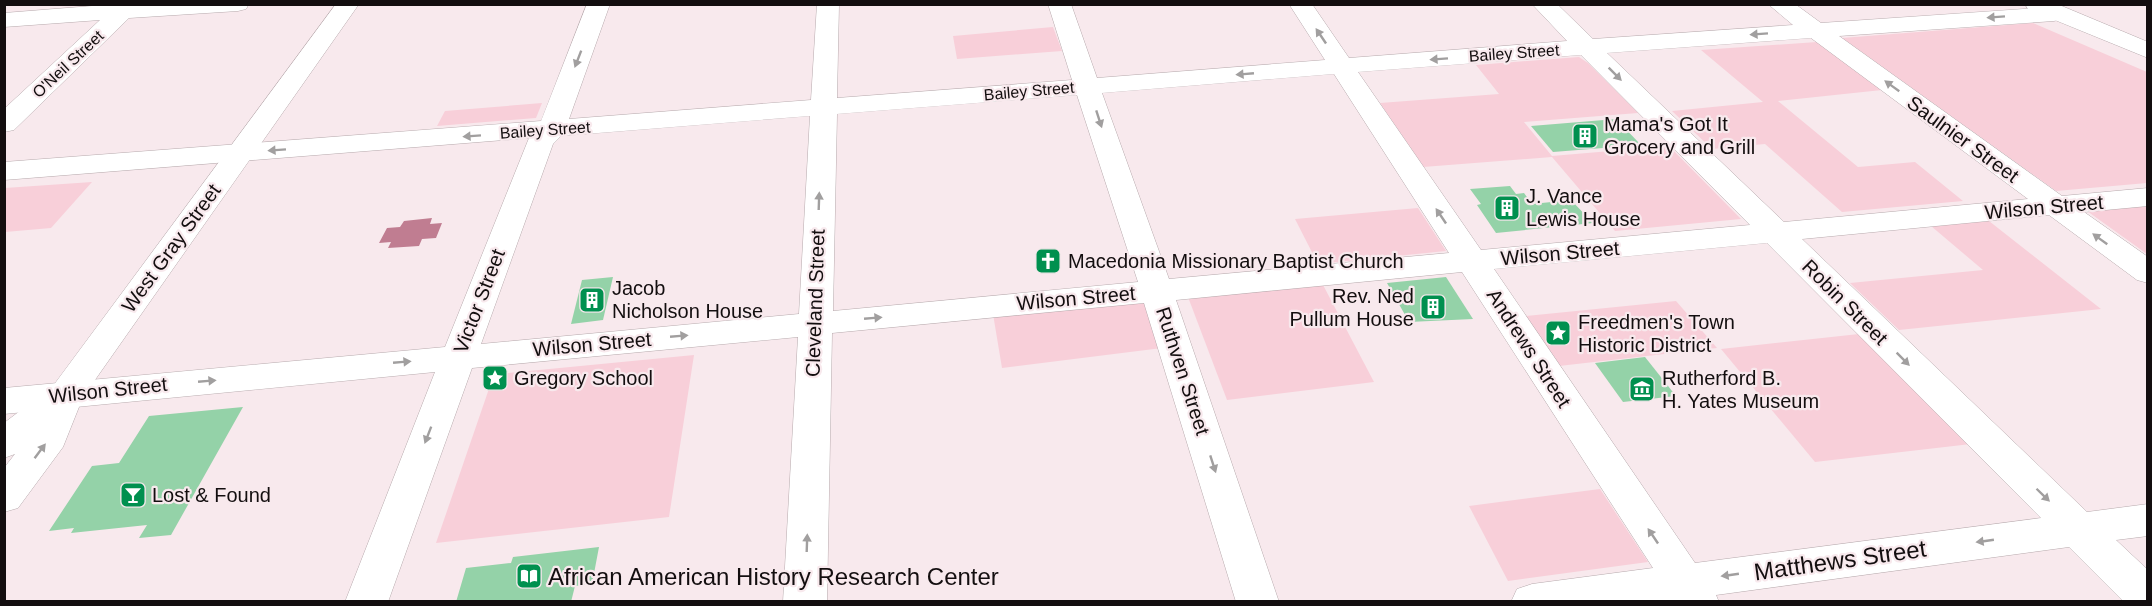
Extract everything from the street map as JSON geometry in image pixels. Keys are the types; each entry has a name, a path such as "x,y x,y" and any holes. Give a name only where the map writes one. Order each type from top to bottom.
{"street":[{"path":"4,20 126,9 238,4"},
{"name":"West Gray Street","path":"4,497 50,437 66,394 348,4"},
{"name":"Victor Street","path":"366,602 540,142 551,130 598,4"},
{"name":"Cleveland Street","path":"805,602 828,4"},
{"name":"Ruthven Street","path":"1059,4 1089,86 1258,602"},
{"name":"Andrews Street","path":"1300,4 1691,591"},
{"name":"Robin Street","path":"1543,4 2148,598"},
{"name":"Saulnier Street","path":"1779,4 2148,273"},
{"name":"O'Neil Street","path":"4,124 126,9"},
{"path":"2045,9 2148,51"},
{"name":"Bailey Street","path":"4,171 1815,30 2045,9"},
{"name":"Wilson Street","path":"4,400 2148,197"},
{"path":"4,444 66,394"},
{"name":"Matthews Street","path":"1532,602 1691,591 2077,529 2148,520"}],"shaded area":[{"path":"2033,23 2147,72 2147,183 2056,191 1842,38"},
{"path":"1053,27 1062,51 957,59 953,36"},
{"path":"1817,42 1882,90 1778,101 1858,167 1915,162 1963,201 1842,212 1765,144 1712,149 1672,111 1763,102 1701,50"},
{"path":"1579,57 1588,63 1638,113 1524,122 1552,156 1669,146 1741,219 1615,231 1552,157 1423,167 1380,103 1499,94 1476,65"},
{"path":"542,103 536,118 437,126 445,111"},
{"path":"92,182 51,228 5,232 5,188"},
{"path":"2147,206 2147,254 2087,211"},
{"path":"1418,208 1446,251 1318,264 1295,219"},
{"path":"432,218 430,224 442,223 436,238 422,239 419,246 388,248 391,242 379,243 387,228 400,227 404,221"},
{"path":"1989,221 2101,309 1899,330 1850,283 1983,270 1931,226"},
{"path":"1322,283 1374,382 1227,400 1188,297"},
{"path":"1131,300 1148,303 1162,348 1002,368 993,314"},
{"path":"1676,301 1717,348 1559,366 1526,316"},
{"path":"1859,334 1971,444 1815,462 1721,349"},
{"path":"694,355 669,517 436,543 493,377 498,374"},
{"path":"1600,489 1648,562 1508,581 1469,506"}],"building":[{"name":"Mama's Got It Grocery and Grill","path":"1616,119 1641,145 1553,152 1531,126"},
{"name":"J. Vance Lewis House","path":"1510,186 1516,194 1524,193 1532,204 1571,200 1593,223 1496,233 1477,205 1481,204 1470,189"},
{"name":"Jacob Nicholson House","path":"613,277 603,320 571,324 582,280"},
{"name":"Rev. Ned Pullum House","path":"1446,277 1473,319 1409,322 1387,283"},
{"name":"Rutherford B. H. Yates Museum","path":"1645,357 1676,396 1623,402 1595,363"},
{"name":"Lost & Found","path":"243,407 171,535 139,538 147,525 71,533 74,528 49,531 92,466 119,463 149,416"},
{"name":"African American History Research Center","path":"599,547 592,584 575,586 571,602 456,602 466,568 511,563 513,557"}],"place":[{"name":"Mama's Got It Grocery and Grill","path":"1585,136"},
{"name":"J. Vance Lewis House","path":"1507,208"},
{"name":"Macedonia Missionary Baptist Church","path":"1048,261"},
{"name":"Jacob Nicholson House","path":"592,300"},
{"name":"Rev. Ned Pullum House","path":"1433,307"},
{"name":"Freedmen's Town Historic District","path":"1558,333"},
{"name":"Gregory School","path":"495,378"},
{"name":"Rutherford B. H. Yates Museum","path":"1642,389"},
{"name":"Lost & Found","path":"133,495"},
{"name":"African American History Research Center","path":"529,576"}]}
